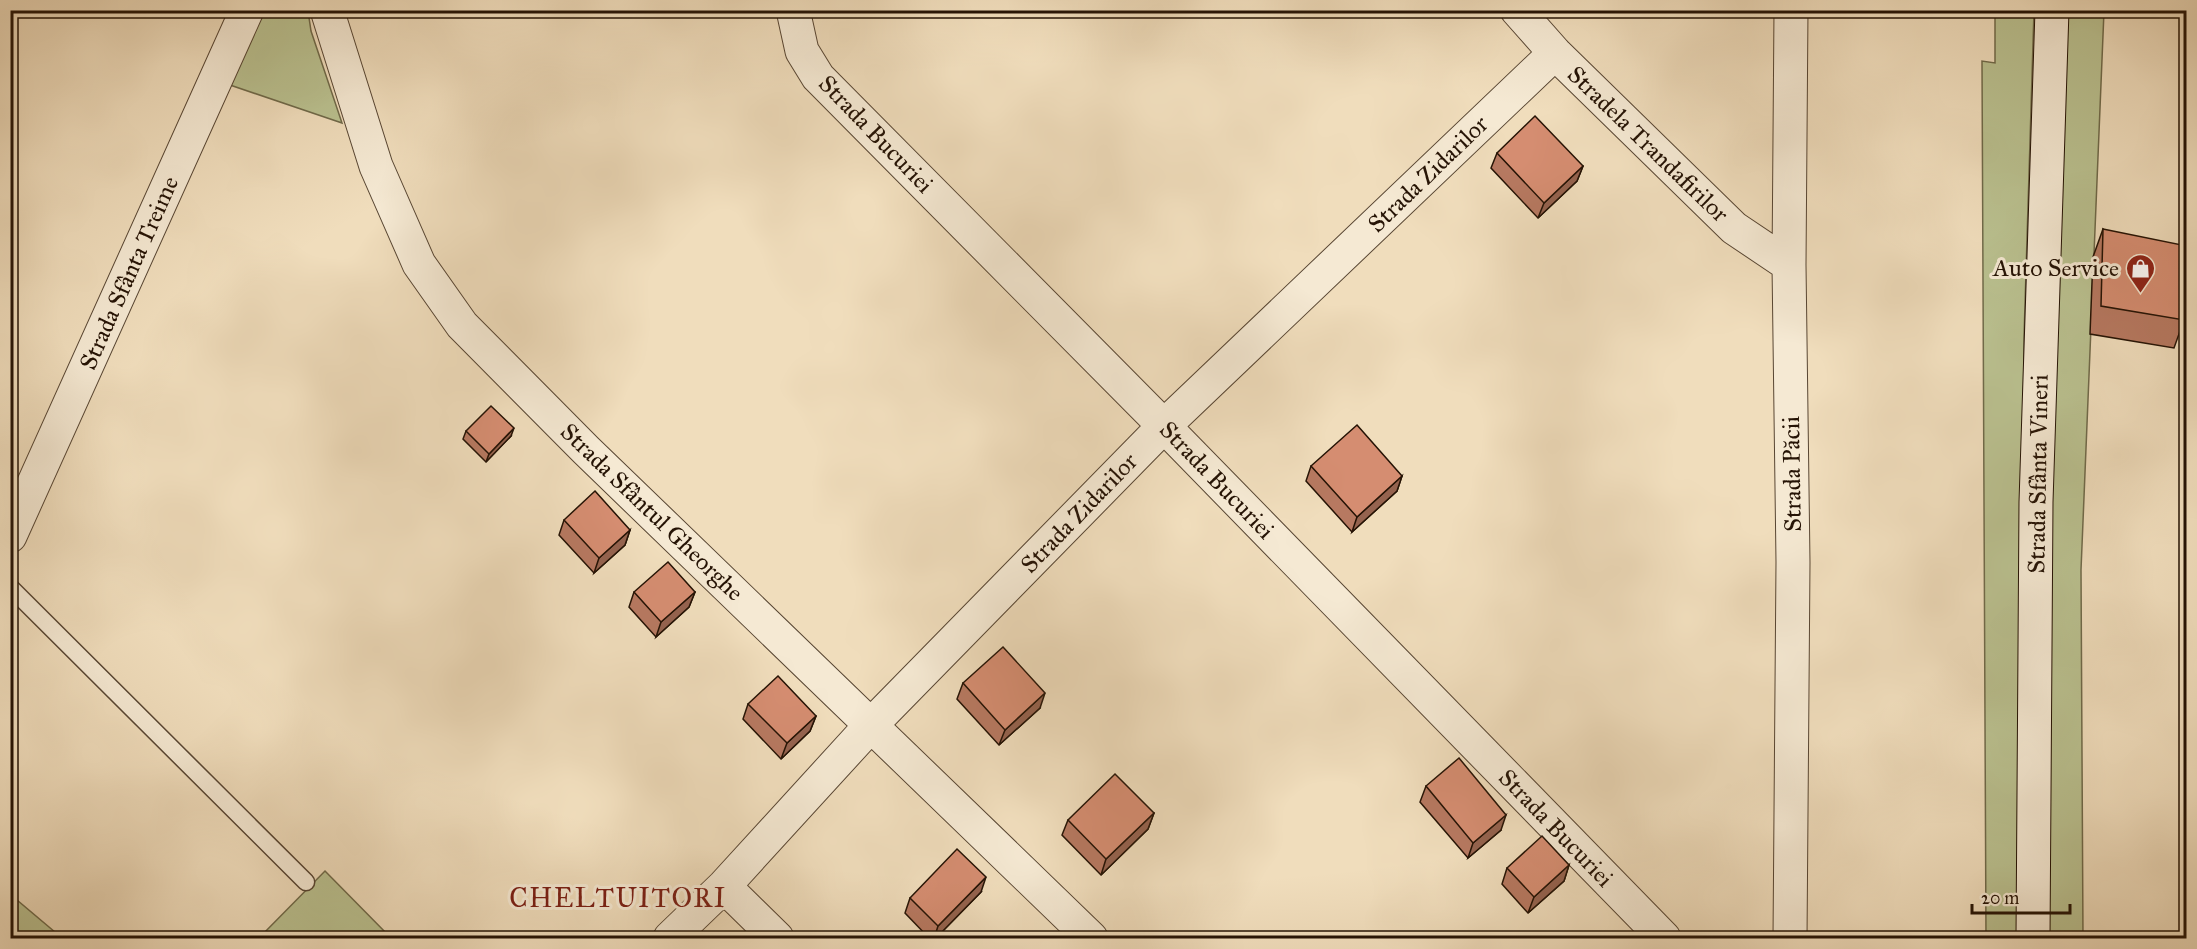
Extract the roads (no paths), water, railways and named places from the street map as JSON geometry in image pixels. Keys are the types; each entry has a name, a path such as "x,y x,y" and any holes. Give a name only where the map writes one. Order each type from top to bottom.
{"street":[{"name":"Strada Sfânta Treime","path":"10,536 246,10"},
{"name":"Strada Sfântul Gheorghe","path":"327,10 376,166 419,264 462,325 586,450 872,724 1091,939"},
{"name":"Strada Bucuriei","path":"793,10 802,51 818,77 1164,426 1664,939"},
{"name":"Stradela Trandafirilor","path":"1517,10 1555,53 1734,228 1789,265"},
{"name":"Strada Păcii","path":"1790,939 1793,561 1789,265 1791,10"},
{"name":"Strada Sfânta Vineri","path":"2033,939 2036,502 2052,10"},
{"name":"Strada Zidarilor","path":"670,939 724,886 872,724 1164,426 1555,53"},
{"path":"724,886 777,939"}],"lane":[{"path":"10,587 306,882"}],"place":[{"name":"Auto Service","path":"2140,294"}],"district":[{"name":"CHELTUITORI","path":"618,897"}]}
